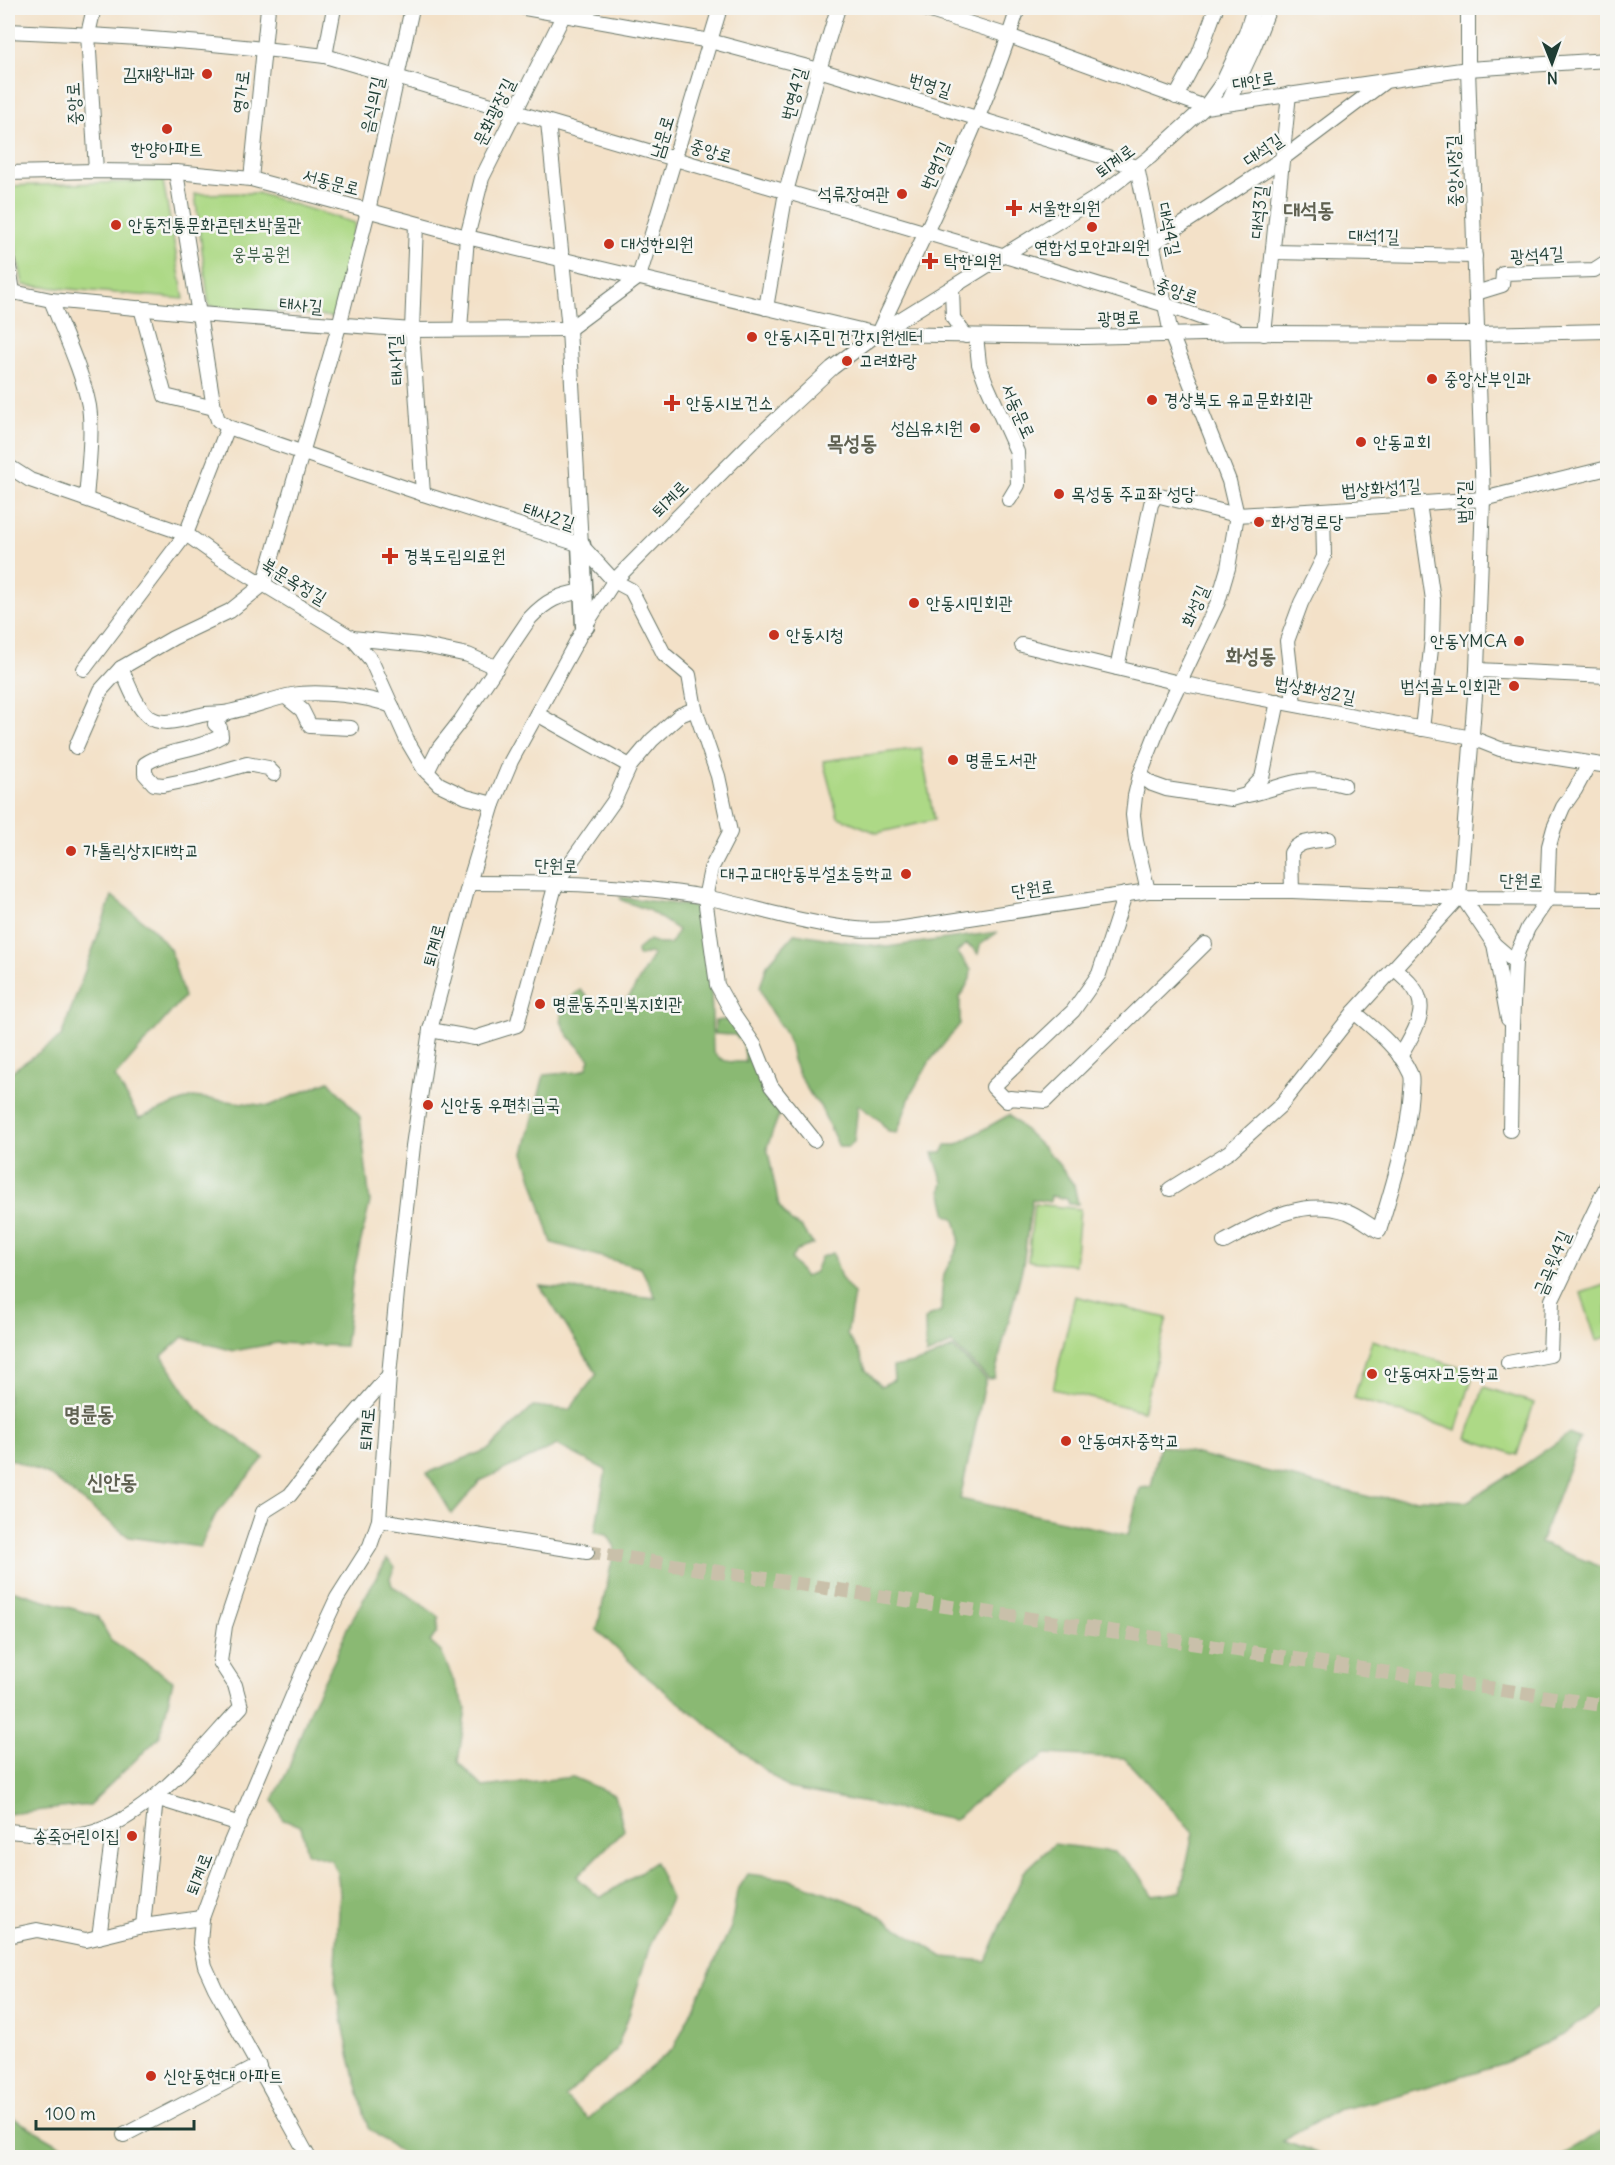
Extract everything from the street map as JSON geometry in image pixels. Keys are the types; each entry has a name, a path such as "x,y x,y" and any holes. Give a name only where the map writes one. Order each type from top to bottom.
{"main road":[{"path":"581,545 585,626"}],"street":[{"path":"88,34 94,8"},
{"name":"영가로","path":"251,179 268,8"},
{"path":"325,56 334,8"},
{"name":"음식의길","path":"302,452 339,326 368,211 412,8"},
{"name":"번영길","path":"525,8 565,11 710,41 819,70 1137,167"},
{"name":"남문로","path":"639,277 720,8"},
{"name":"번영4길","path":"786,192 838,8"},
{"name":"대안로","path":"921,8 1009,36 1204,106 1468,69 1608,60"},
{"name":"번영1길","path":"877,334 926,233 977,118 1018,8"},
{"path":"1176,97 1199,54 1216,8"},
{"name":"퇴계로","path":"309,2157 215,1988 200,1943 202,1918 222,1863 309,1659 337,1598 370,1545 379,1520 389,1375 413,1146 430,1030 469,883 493,804 511,761 585,626 614,581 774,422 832,368 877,334 1099,196 1137,167 1204,106 1223,82 1246,33 1254,8"},
{"path":"1228,104 1269,8"},
{"name":"중앙시장길","path":"1468,8 1468,69 1478,334"},
{"name":"문화광장길","path":"467,237 482,178 565,11"},
{"name":"중앙로","path":"8,31 88,34 264,48 325,56 1005,256 1166,305 1243,333"},
{"name":"중앙로","path":"88,34 96,171"},
{"name":"대석길","path":"1154,243 1282,159 1387,80"},
{"name":"대석3길","path":"1264,334 1289,94"},
{"name":"태사2길","path":"228,427 581,545 569,329 548,122"},
{"name":"대석4길","path":"1137,167 1171,334"},
{"path":"84,669 186,534 228,427 218,420 214,408 176,172"},
{"name":"서동문로","path":"8,173 176,172 251,179 467,237 639,277"},
{"path":"766,308 786,192"},
{"name":"태사1길","path":"416,224 412,330 423,494"},
{"path":"460,329 467,237"},
{"name":"대석1길","path":"1273,252 1475,256"},
{"path":"8,261 10,292"},
{"name":"광석4길","path":"1476,293 1502,285 1503,273 1594,270 1608,261"},
{"path":"569,329 639,277"},
{"name":"광명로","path":"639,277 877,334 1084,337 1243,333 1478,334 1608,331"},
{"path":"952,288 953,318 971,336"},
{"name":"태사길","path":"10,292 51,300 339,326 412,330 569,329"},
{"path":"51,300 89,406 86,499"},
{"path":"141,308 165,396 214,408"},
{"name":"화성길","path":"1148,891 1136,841 1135,796 1140,775 1179,683 1218,602 1228,568 1237,515 1229,481 1171,334"},
{"name":"법상길","path":"1461,897 1477,670 1483,499 1478,334"},
{"name":"서동문로","path":"971,336 986,383 1017,452 1018,485 1009,500"},
{"path":"76,747 101,690 121,668 173,638 230,611 264,584 302,452"},
{"name":"북문옥정길","path":"8,466 30,480 186,534 217,556 352,638 371,660 408,742 427,772 439,784 457,793 493,804"},
{"name":"법상화성1길","path":"1117,668 1151,504 1156,495 1237,515 1323,510 1483,499 1608,468"},
{"path":"1419,503 1433,600 1432,640 1422,729"},
{"path":"1294,704 1287,642 1300,603 1324,557 1323,510"},
{"path":"581,545 614,581 631,590 664,654 689,675 695,708 718,776 730,832 711,869 705,898 717,985 755,1046 771,1086 814,1140"},
{"path":"427,772 439,748 461,720 530,618 543,604 563,594 583,591"},
{"path":"352,638 420,645 468,655 497,668"},
{"name":"법상화성2길","path":"1023,645 1179,683 1472,738 1500,749 1608,766"},
{"path":"121,668 139,705 148,716 159,722 228,713"},
{"path":"1477,670 1607,676"},
{"path":"274,774 268,768 247,764 163,785 154,784 146,774 145,765 159,755 209,744 221,736 220,729 215,724 218,718 228,713 286,697 310,694 352,696 378,700 392,706"},
{"path":"286,697 302,711 310,726 351,728"},
{"path":"1246,795 1262,778 1278,701"},
{"path":"430,1030 475,1038 517,1025 556,883 614,801 630,766 652,740 680,715 695,708"},
{"path":"537,714 630,766"},
{"path":"1510,1130 1515,962 1528,928 1547,900 1549,846 1554,828 1563,807 1589,764"},
{"path":"1140,775 1152,784 1166,789 1232,799 1299,780 1326,780 1344,785"},
{"path":"1292,891 1291,853 1293,849 1297,845 1329,839"},
{"name":"단원로","path":"469,883 629,886 705,898 818,924 858,930 897,929 1148,891 1292,891 1547,900 1608,899"},
{"path":"1125,894 1099,974 1073,1011 993,1088 1007,1101 1010,1098 1046,1101 1205,944"},
{"path":"1170,1189 1228,1152 1280,1106 1354,1012 1461,897 1494,944 1515,962"},
{"path":"1494,944 1501,990 1512,1026"},
{"path":"1394,968 1413,986 1420,998 1420,1016 1400,1057"},
{"path":"1224,1242 1266,1219 1311,1206 1348,1212 1379,1231 1402,1156 1410,1109 1412,1075 1385,1040 1354,1012"},
{"name":"금곡윗4길","path":"1508,1363 1550,1355 1552,1300 1608,1183"},
{"path":"8,1831 76,1836 114,1825 156,1798 242,1707 236,1685 220,1662 225,1626 263,1512 290,1495 337,1435 389,1375"},
{"path":"379,1520 587,1552"},
{"path":"156,1798 240,1824"},
{"path":"143,1926 156,1798"},
{"path":"99,1937 114,1825"},
{"path":"8,1936 37,1930 86,1940 143,1926 202,1918"},
{"path":"124,2135 259,2065"}],"green space":[{"path":"163,181 184,299 23,285 8,207 8,186"},
{"name":"웅부공원","path":"257,193 355,223 334,317 209,306 195,194"},
{"path":"921,748 934,820 877,833 838,817 823,761"},
{"path":"112,896 153,929 170,949 184,997 115,1077 139,1118 193,1097 269,1106 329,1081 360,1117 370,1202 353,1275 345,1346 277,1343 234,1351 183,1337 162,1356 196,1408 264,1458 216,1514 200,1547 129,1537 49,1475 8,1458 8,1074 61,1037"},
{"path":"620,897 699,907 711,987 713,1051 724,1060 746,1062 743,1043 735,1035 715,1034 715,1021 732,1019 752,1046 758,1070 769,1095 780,1112 767,1147 779,1206 791,1222 801,1227 813,1244 796,1251 791,1259 805,1277 815,1272 821,1257 833,1253 841,1278 854,1294 847,1335 860,1354 866,1370 881,1386 894,1380 893,1367 923,1361 953,1348 986,1379 960,1499 1128,1535 1140,1488 1151,1487 1160,1445 1370,1497 1468,1501 1569,1434 1580,1439 1540,1543 1607,1569 1607,2002 1564,2034 1504,2063 1392,2097 1337,2110 1282,2141 1328,2157 407,2157 368,2128 349,2054 335,1982 340,1893 337,1873 331,1860 307,1853 301,1826 283,1820 273,1800 288,1770 309,1711 335,1659 347,1628 387,1559 395,1567 390,1578 392,1586 439,1617 437,1632 430,1642 441,1652 466,1709 458,1762 483,1787 573,1777 615,1795 624,1830 577,1877 600,1898 655,1862 671,1899 649,1948 616,2050 565,2097 588,2119 674,2048 731,1927 737,1891 748,1874 788,1879 865,1907 943,1957 986,1961 1024,1872 1054,1844 1114,1852 1138,1872 1152,1895 1181,1891 1193,1832 1124,1758 1046,1754 979,1799 954,1820 788,1788 642,1673 597,1630 615,1547 607,1534 595,1532 606,1470 557,1445 480,1481 452,1514 427,1473 489,1449 533,1406 569,1410 597,1374 540,1286 656,1298 641,1268 552,1243 524,1153 544,1075 578,1072 587,1068 590,1059 567,1034 563,1026 561,1017 569,1000 580,990 594,1003 622,1004 631,994 653,955 650,953 638,956 637,950 649,940 660,944 670,944 678,930 648,910 621,900"},
{"path":"998,932 980,945 978,954 966,944 957,952 971,970 970,979 960,998 960,1024 930,1061 911,1094 897,1133 889,1132 879,1120 858,1105 854,1142 848,1147 839,1147 820,1106 799,1075 789,1041 767,1006 760,987 767,965 795,933 887,947"},
{"path":"1009,1115 1054,1158 1074,1185 1078,1204 1069,1204 1067,1199 1051,1196 1050,1202 1032,1199 1023,1265 994,1378 989,1379 952,1344 926,1355 925,1320 941,1311 945,1272 959,1241 954,1218 947,1215 941,1190 943,1182 933,1153 942,1153 946,1145 956,1145"},
{"path":"1034,1204 1080,1209 1075,1265 1028,1261"},
{"path":"1607,1284 1607,1337 1596,1340 1581,1293"},
{"path":"1075,1296 1167,1318 1143,1411 1053,1389"},
{"path":"1372,1340 1474,1372 1456,1430 1354,1398"},
{"path":"1484,1387 1534,1403 1517,1455 1467,1438"},
{"path":"8,1589 97,1616 111,1640 173,1681 160,1736 89,1805 8,1814"},
{"path":"8,2115 81,2157 8,2157"},
{"path":"1607,2128 1607,2157 1559,2157"}],"tunnel":[{"path":"587,1552 1608,1706"}],"place":[{"name":"김재왕내과","path":"207,74"},
{"name":"한양아파트","path":"167,129"},
{"name":"석류장여관","path":"902,194"},
{"name":"서울한의원","path":"1014,208"},
{"name":"안동전통문화콘텐츠박물관","path":"116,225"},
{"name":"연합성모안과의원","path":"1092,227"},
{"name":"대성한의원","path":"609,244"},
{"name":"탁한의원","path":"930,261"},
{"name":"안동시주민건강지원센터","path":"752,337"},
{"name":"고려화랑","path":"847,361"},
{"name":"중앙산부인과","path":"1432,379"},
{"name":"경상북도 유교문화회관","path":"1152,400"},
{"name":"안동시보건소","path":"672,403"},
{"name":"성심유치원","path":"975,428"},
{"name":"안동교회","path":"1361,442"},
{"name":"목성동 주교좌 성당","path":"1059,494"},
{"name":"화성경로당","path":"1259,522"},
{"name":"경북도립의료원","path":"390,556"},
{"name":"안동시민회관","path":"914,603"},
{"name":"안동시청","path":"774,635"},
{"name":"안동YMCA","path":"1519,641"},
{"name":"법석골노인회관","path":"1514,686"},
{"name":"명륜도서관","path":"953,760"},
{"name":"가톨릭상지대학교","path":"71,851"},
{"name":"대구교대안동부설초등학교","path":"906,874"},
{"name":"명륜동주민복지회관","path":"540,1004"},
{"name":"신안동 우편취급국","path":"428,1105"},
{"name":"안동여자고등학교","path":"1372,1374"},
{"name":"안동여자중학교","path":"1066,1441"},
{"name":"송죽어린이집","path":"132,1836"},
{"name":"신안동현대 아파트","path":"151,2076"}],"district":[{"name":"대석동","path":"1309,210"},
{"name":"목성동","path":"852,443"},
{"name":"화성동","path":"1251,656"},
{"name":"명륜동","path":"89,1414"},
{"name":"신안동","path":"112,1482"}]}
